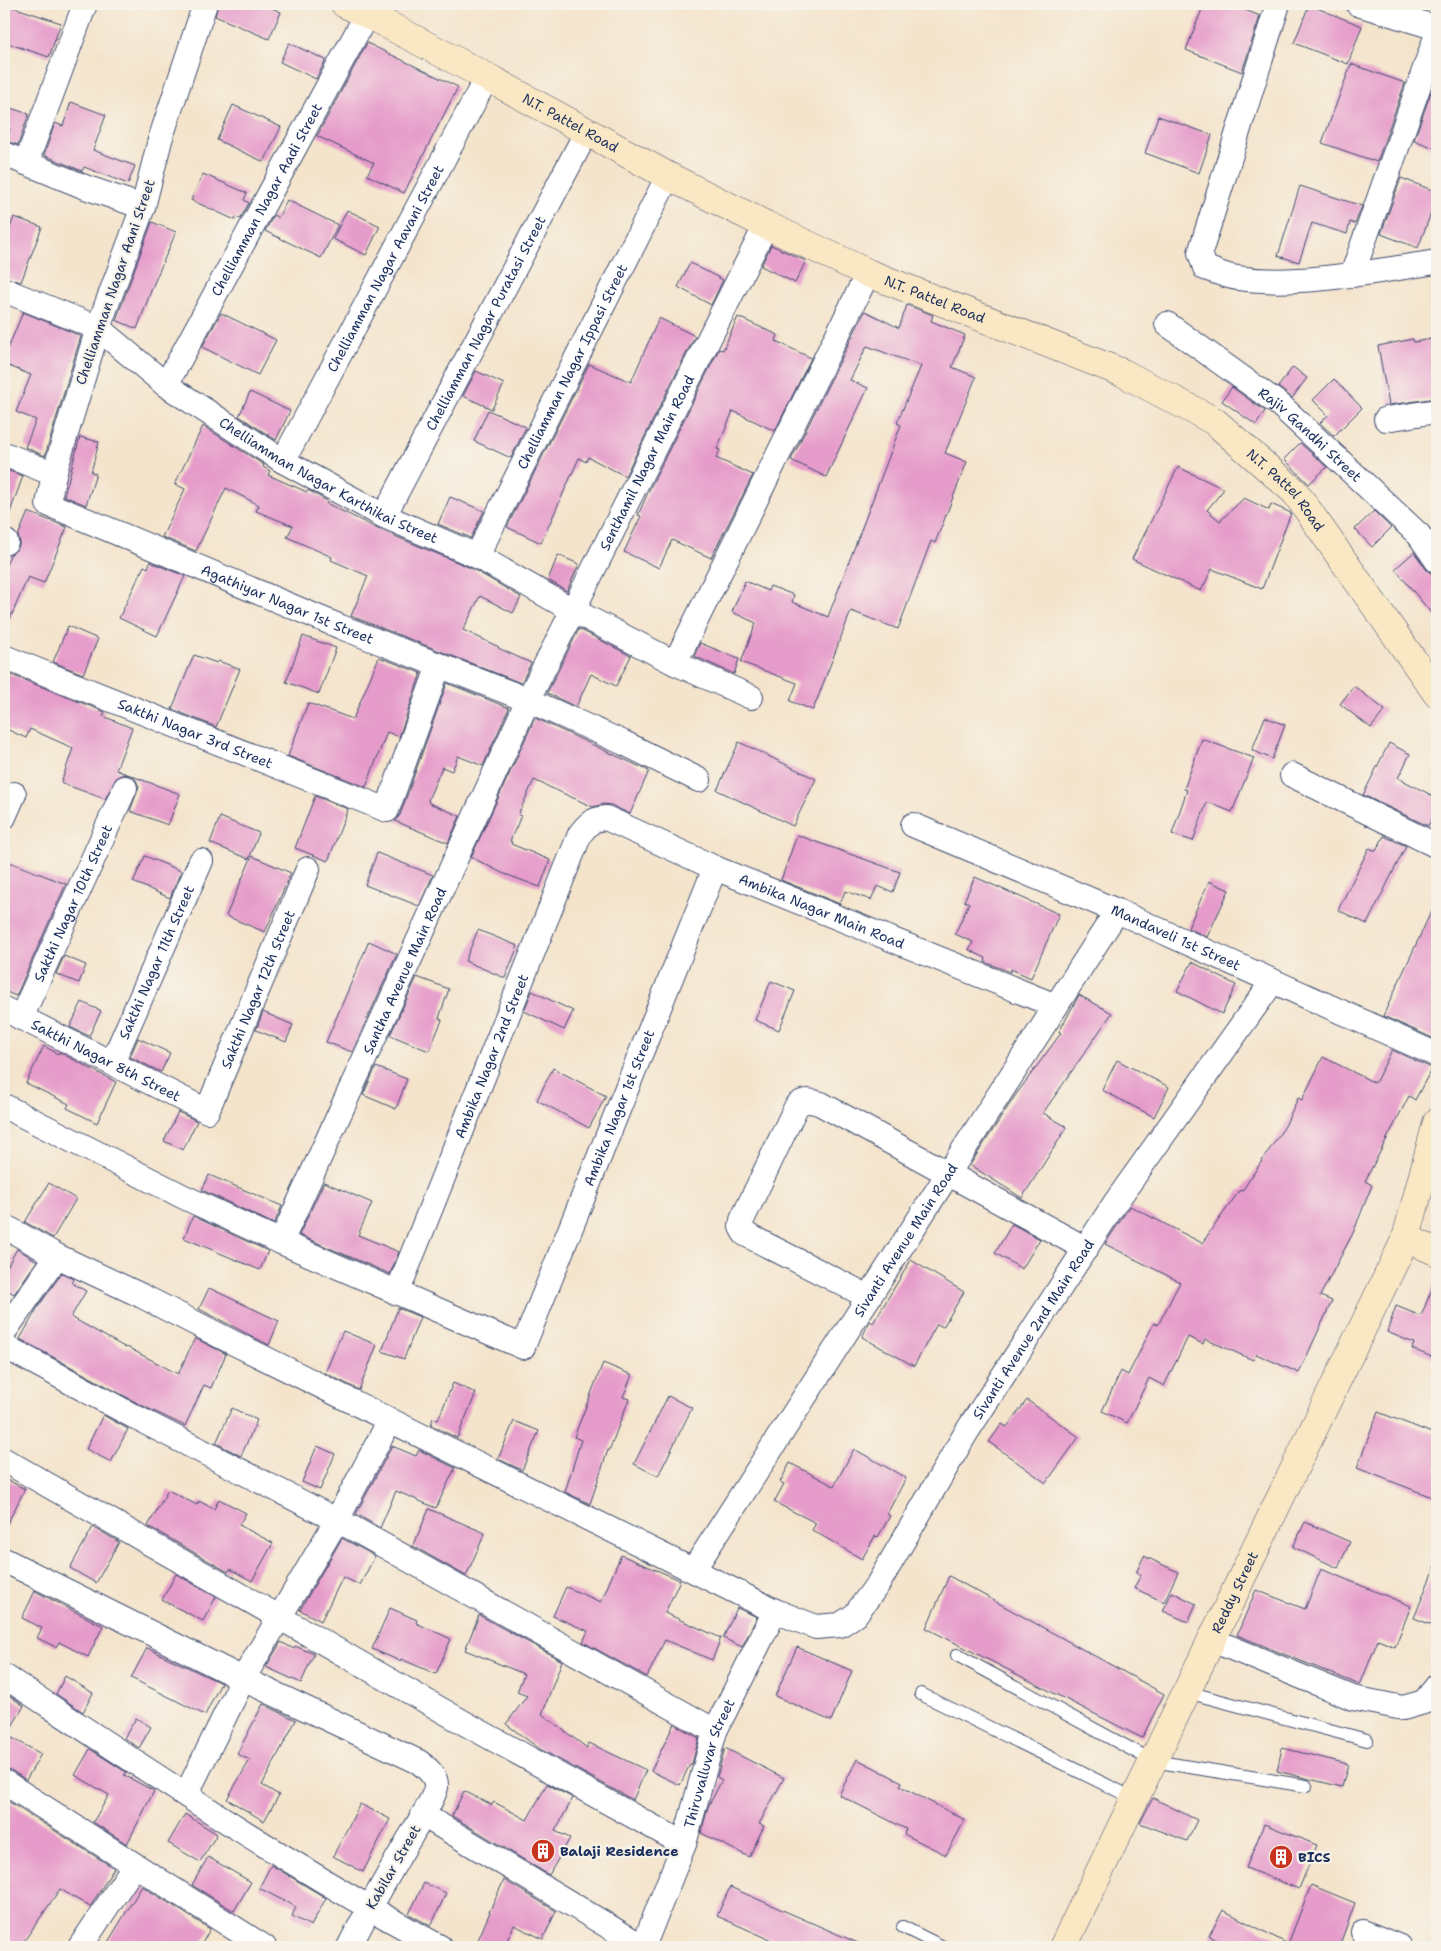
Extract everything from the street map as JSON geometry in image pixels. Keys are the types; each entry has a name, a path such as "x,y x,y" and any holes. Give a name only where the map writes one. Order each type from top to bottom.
{"street":[{"path":"26,163 85,4"},
{"name":"Chelliamman Nagar Aani Street","path":"48,504 54,474 98,328 143,207 160,140 205,4"},
{"path":"1278,4 1200,253 1205,268 1237,278 1284,280 1352,275 1437,262"},
{"path":"1358,4 1437,28"},
{"name":"N.T. Pattel Road","path":"356,9 487,77 668,176 868,274 1123,373 1214,421 1295,492 1437,694"},
{"name":"Chelliamman Nagar Aadi Street","path":"166,385 356,9"},
{"path":"1352,275 1437,34"},
{"name":"Chelliamman Nagar Aavani Street","path":"283,461 487,77"},
{"name":"Chelliamman Nagar Puratasi Street","path":"384,516 587,131"},
{"path":"4,154 143,207"},
{"name":"Chelliamman Nagar Ippasi Street","path":"477,556 668,176"},
{"name":"Senthamil Nagar Main Road","path":"528,700 766,225"},
{"path":"675,663 868,274"},
{"name":"Chelliamman Nagar Karthikai Street","path":"4,290 98,328 166,385 283,461 384,516 477,556 675,663 751,697"},
{"name":"Rajiv Gandhi Street","path":"1167,324 1280,405 1419,535 1437,561"},
{"path":"1386,419 1437,411"},
{"path":"4,454 54,474"},
{"name":"Agathiyar Nagar 1st Street","path":"48,504 340,627 528,700 624,743 699,780"},
{"name":"Sakthi Nagar 3rd Street","path":"4,657 387,810 439,665"},
{"name":"Santha Avenue Main Road","path":"281,1242 528,700"},
{"path":"1292,775 1437,846"},
{"name":"Sakthi Nagar 10th Street","path":"12,1013 125,788"},
{"path":"4,817 14,794"},
{"name":"Ambika Nagar Main Road","path":"589,822 598,818 606,818 715,868 1056,1006"},
{"name":"Ambika Nagar 2nd Street","path":"397,1293 580,834 589,822"},
{"name":"Mandaveli 1st Street","path":"913,825 1117,911 1437,1055"},
{"name":"Sakthi Nagar 11th Street","path":"112,1063 201,861"},
{"name":"Ambika Nagar 1st Street","path":"397,1293 523,1347 715,868"},
{"name":"Sakthi Nagar 12th Street","path":"207,1111 308,869"},
{"name":"Sivanti Avenue Main Road","path":"694,1569 1117,911"},
{"name":"Sivanti Avenue 2nd Main Road","path":"4,1226 57,1256 142,1296 694,1569 775,1611 816,1626 840,1625 855,1615 878,1584 966,1434 1115,1203 1273,981"},
{"name":"Sakthi Nagar 8th Street","path":"12,1013 207,1111"},
{"path":"869,1297 745,1234 742,1228 742,1220 797,1105 803,1101 811,1100 822,1104 1086,1250"},
{"path":"4,1106 184,1197 397,1293"},
{"path":"1437,1122 1406,1238 1437,1252"},
{"name":"Reddy Street","path":"1064,1947 1406,1238"},
{"path":"4,1332 57,1256"},
{"path":"4,1346 135,1417 337,1520 714,1731"},
{"path":"186,1795 243,1679 337,1520 390,1420"},
{"path":"4,1460 466,1724 684,1844"},
{"path":"4,1560 243,1679"},
{"name":"Thiruvalluvar Street","path":"644,1947 684,1844 714,1731 775,1611"},
{"path":"1212,1640 1353,1698 1403,1708 1424,1702 1437,1686"},
{"path":"4,1676 186,1795 369,1908 440,1947"},
{"name":"Kabilar Street","path":"243,1679 419,1762 429,1769 433,1777 436,1787 423,1815 369,1908 349,1947"},
{"path":"4,1782 264,1947"},
{"path":"423,1815 644,1947"},
{"path":"80,1947 134,1866"},
{"path":"1363,1932 1400,1947"}],"lane":[{"path":"957,1655 1153,1761 1306,1786"},
{"path":"1187,1692 1367,1740"},
{"path":"921,1694 1135,1799"},
{"path":"903,1927 943,1947"}],"building":[{"path":"4,4 61,23 49,57 4,42"},
{"path":"218,4 263,4 281,12 269,39 215,16"},
{"path":"1204,4 1230,4 1260,16 1242,72 1186,50"},
{"path":"1309,5 1362,26 1348,64 1294,43"},
{"path":"289,43 326,60 316,79 280,62"},
{"path":"367,43 458,87 404,193 367,175 374,163 317,136"},
{"path":"1351,64 1405,83 1377,162 1322,143"},
{"path":"1431,92 1437,95 1437,149 1414,140"},
{"path":"71,102 106,115 93,150 135,166 128,184 84,167 82,171 44,155 55,123 63,126"},
{"path":"233,105 281,127 264,162 217,140"},
{"path":"4,106 29,114 18,145 6,141 10,129 4,127"},
{"path":"1158,116 1212,135 1199,173 1145,153"},
{"path":"203,174 247,193 244,200 249,203 240,219 236,217 235,220 191,200"},
{"path":"1401,178 1437,192 1437,197 1418,248 1381,234"},
{"path":"1300,186 1362,206 1355,224 1350,222 1347,234 1312,223 1299,262 1278,256"},
{"path":"287,200 338,225 321,258 265,231 274,215 278,218"},
{"path":"347,210 380,226 366,255 333,239"},
{"path":"14,217 42,227 21,282 4,277 4,244"},
{"path":"152,222 176,232 137,329 116,320"},
{"path":"771,245 806,261 795,283 761,266"},
{"path":"690,263 723,280 711,305 678,287"},
{"path":"907,305 933,315 931,321 965,335 952,367 976,377 945,453 967,462 935,543 931,541 898,629 851,611 813,710 790,701 797,683 741,662 756,623 732,612 745,581 768,591 770,586 794,595 792,602 828,617 901,425 897,423 921,366 867,346 850,380 868,388 826,477 791,460 865,311 899,328"},
{"path":"23,312 81,336 45,456 25,447 36,420 16,412 31,375 4,364 4,358"},
{"path":"221,313 276,340 258,375 202,347"},
{"path":"738,317 778,335 776,341 811,358 775,431 733,411 717,449 720,450 716,458 753,475 711,558 672,540 659,568 624,552 641,516 638,515 650,488 719,349 723,350"},
{"path":"659,318 695,336 625,476 588,457 586,462 579,458 541,543 507,527 589,364 631,382"},
{"path":"1437,338 1437,398 1389,405 1378,346 1413,339 1414,342"},
{"path":"1293,367 1307,378 1292,398 1278,387"},
{"path":"476,371 504,384 492,409 463,396"},
{"path":"1334,379 1362,408 1334,436 1320,423 1328,415 1313,400"},
{"path":"1232,387 1265,411 1256,425 1222,401"},
{"path":"250,392 290,411 276,440 239,416"},
{"path":"488,410 526,427 511,458 474,441"},
{"path":"203,426 264,465 263,467 270,471 268,475 307,492 308,490 327,501 326,503 378,529 471,568 521,597 513,613 480,596 463,630 531,663 521,683 351,616 368,576 331,560 332,557 287,537 293,526 256,511 259,505 226,488 196,551 162,537 185,489 175,484"},
{"path":"80,437 99,442 91,472 96,474 86,505 64,496"},
{"path":"1300,443 1327,467 1309,484 1284,459"},
{"path":"1178,467 1224,489 1207,510 1220,521 1244,498 1269,510 1271,504 1291,513 1262,589 1212,569 1201,591 1132,559"},
{"path":"4,469 23,476 6,523 4,523"},
{"path":"450,497 484,511 471,538 438,524"},
{"path":"1374,511 1391,528 1372,547 1355,529"},
{"path":"28,512 67,527 44,583 28,577 4,633 4,571 10,555 18,548 20,542 18,536"},
{"path":"1414,552 1426,569 1437,575 1437,620 1395,569"},
{"path":"558,555 579,564 567,591 548,580"},
{"path":"150,562 185,576 157,636 119,618 144,566 148,568"},
{"path":"68,626 98,639 83,674 53,662"},
{"path":"579,629 631,656 616,686 591,674 576,707 547,693"},
{"path":"303,636 336,648 319,694 286,682"},
{"path":"700,643 739,659 734,674 694,656"},
{"path":"194,655 240,669 216,727 172,709"},
{"path":"379,657 421,673 399,737 387,732 366,787 288,756 308,703 353,719"},
{"path":"4,672 105,712 103,716 132,728 116,770 129,775 123,774 117,777 105,799 61,783 73,748 30,729 26,738 4,728"},
{"path":"447,683 509,708 483,766 458,756 452,771 442,767 428,800 429,803 460,816 448,843 395,821 400,815"},
{"path":"1354,686 1385,710 1371,728 1340,704"},
{"path":"1265,717 1285,725 1272,759 1252,750"},
{"path":"535,718 649,771 630,814 611,805 604,804 593,807 534,780 518,815 521,816 510,841 512,842 511,844 550,860 540,887 502,873 471,857"},
{"path":"1202,739 1254,758 1232,812 1207,802 1193,841 1172,834 1187,790 1184,789"},
{"path":"739,742 816,779 793,826 717,790"},
{"path":"1389,743 1410,754 1398,778 1437,798 1437,809 1428,826 1363,795"},
{"path":"131,775 180,794 168,825 130,811 139,787"},
{"path":"315,796 348,809 328,861 295,848"},
{"path":"220,817 259,833 249,859 210,843"},
{"path":"797,835 900,872 893,892 877,886 871,900 845,891 840,904 781,880"},
{"path":"1384,836 1406,846 1367,924 1338,910 1369,848 1376,851"},
{"path":"377,853 433,875 419,906 365,885"},
{"path":"145,856 181,871 170,898 133,882"},
{"path":"252,856 291,873 265,932 226,916"},
{"path":"4,860 66,884 16,996 4,991"},
{"path":"975,877 1059,914 1031,978 1011,969 1010,972 985,962 986,958 969,950 973,942 955,934 969,903 964,901"},
{"path":"1209,881 1229,890 1207,937 1188,928"},
{"path":"1437,899 1437,1033 1435,1039 1383,1016"},
{"path":"478,930 518,946 505,978 465,961"},
{"path":"369,941 397,954 352,1052 326,1042"},
{"path":"64,956 86,965 79,983 56,974"},
{"path":"1192,962 1236,985 1222,1014 1177,991"},
{"path":"417,977 449,989 439,1018 442,1020 429,1051 390,1035"},
{"path":"771,981 795,991 779,1030 755,1020"},
{"path":"532,991 573,1011 564,1030 524,1011"},
{"path":"1079,995 1112,1013 1043,1113 1067,1127 1022,1198 970,1165 1015,1096 1061,1033 1059,1032"},
{"path":"82,1002 101,1011 89,1036 70,1027"},
{"path":"263,1012 293,1025 286,1042 256,1030"},
{"path":"138,1038 170,1053 161,1072 130,1057"},
{"path":"44,1046 116,1082 97,1123 67,1108 69,1104 26,1083"},
{"path":"1392,1050 1432,1068 1415,1100 1409,1096 1365,1181 1372,1185 1353,1233 1320,1296 1332,1301 1299,1373 1256,1354 1253,1360 1205,1339 1203,1344 1188,1337 1164,1386 1149,1378 1127,1423 1102,1411 1121,1371 1128,1375 1154,1323 1158,1325 1180,1282 1105,1244 1130,1206 1202,1243 1240,1190 1242,1191 1285,1126 1298,1098 1302,1100 1323,1057 1375,1083"},
{"path":"1117,1060 1169,1087 1154,1117 1102,1090"},
{"path":"376,1067 407,1079 396,1109 363,1095"},
{"path":"553,1068 606,1096 589,1128 537,1100"},
{"path":"178,1112 197,1121 183,1150 164,1141"},
{"path":"209,1175 282,1206 274,1224 202,1190"},
{"path":"324,1182 372,1203 358,1235 399,1252 390,1274 299,1235"},
{"path":"49,1183 76,1199 53,1238 25,1222"},
{"path":"193,1216 268,1251 260,1270 184,1238"},
{"path":"1012,1224 1040,1239 1022,1269 995,1253"},
{"path":"17,1249 37,1261 14,1294 4,1288 4,1272"},
{"path":"911,1260 964,1292 943,1327 937,1324 914,1366 862,1337 870,1321 873,1323"},
{"path":"62,1273 74,1279 72,1283 86,1291 71,1317 126,1348 178,1374 195,1338 226,1354 211,1388 204,1385 185,1426 141,1405 20,1339 38,1307"},
{"path":"1436,1279 1437,1359 1412,1349 1414,1343 1387,1332 1396,1306 1421,1316"},
{"path":"209,1288 279,1321 269,1345 199,1309"},
{"path":"398,1308 420,1317 404,1359 382,1351"},
{"path":"343,1331 377,1345 359,1390 325,1373"},
{"path":"603,1363 632,1375 623,1397 629,1399 608,1450 590,1504 565,1492 581,1440 574,1437"},
{"path":"453,1383 476,1393 457,1438 431,1425 433,1418 438,1420"},
{"path":"668,1396 692,1408 658,1476 634,1464"},
{"path":"1027,1400 1079,1437 1046,1483 989,1442 1002,1424 1007,1427"},
{"path":"232,1408 257,1420 241,1456 216,1443"},
{"path":"1378,1412 1437,1435 1437,1499 1357,1468"},
{"path":"103,1415 128,1429 111,1462 86,1449"},
{"path":"514,1421 539,1431 522,1470 498,1459"},
{"path":"317,1446 335,1454 320,1490 302,1482"},
{"path":"392,1446 416,1456 419,1450 455,1468 436,1508 396,1491 380,1528 356,1514"},
{"path":"854,1449 906,1478 887,1514 890,1516 878,1537 875,1536 862,1559 812,1530 816,1523 774,1502 784,1484 780,1482 790,1463 834,1486"},
{"path":"4,1478 25,1489 4,1530"},
{"path":"168,1490 197,1505 199,1501 214,1509 219,1499 246,1513 239,1525 273,1543 252,1581 230,1569 228,1572 148,1526"},
{"path":"429,1509 485,1533 466,1576 413,1546"},
{"path":"1305,1522 1350,1542 1338,1568 1293,1547"},
{"path":"93,1527 119,1542 96,1583 70,1568"},
{"path":"342,1538 375,1556 360,1585 343,1577 321,1621 300,1610"},
{"path":"621,1555 680,1580 665,1613 721,1638 712,1660 665,1640 647,1677 583,1642 588,1631 553,1616 566,1587 601,1602"},
{"path":"1144,1556 1178,1572 1164,1602 1134,1588 1141,1575 1136,1573"},
{"path":"1437,1564 1437,1627 1414,1618"},
{"path":"1321,1569 1411,1606 1395,1647 1378,1640 1360,1685 1237,1635 1256,1590 1305,1609"},
{"path":"176,1574 216,1597 203,1621 162,1600"},
{"path":"949,1576 1164,1694 1142,1738 926,1628"},
{"path":"35,1591 103,1626 88,1657 59,1642 56,1647 37,1638 42,1628 22,1618"},
{"path":"1172,1592 1196,1604 1188,1622 1163,1611"},
{"path":"390,1608 417,1620 416,1623 451,1639 436,1674 372,1649"},
{"path":"737,1608 757,1617 742,1647 723,1638"},
{"path":"479,1615 562,1661 542,1714 587,1748 589,1743 646,1770 633,1800 540,1749 506,1724 527,1696 517,1692 524,1674 465,1650"},
{"path":"281,1642 294,1649 295,1646 314,1654 301,1683 266,1667"},
{"path":"797,1647 852,1671 831,1721 775,1696"},
{"path":"147,1648 221,1683 205,1715 131,1678"},
{"path":"65,1676 93,1693 83,1712 56,1694"},
{"path":"4,1692 24,1706 7,1735 41,1754 26,1780 11,1770 4,1768"},
{"path":"263,1704 296,1720 262,1785 279,1795 264,1821 227,1799 250,1760 237,1754"},
{"path":"136,1718 151,1727 139,1748 124,1738"},
{"path":"674,1724 699,1738 692,1764 690,1764 680,1785 651,1771"},
{"path":"725,1748 784,1778 759,1824 764,1826 749,1857 701,1833 708,1807 722,1780 717,1777"},
{"path":"1282,1748 1348,1764 1342,1787 1277,1771"},
{"path":"90,1749 126,1772 124,1775 154,1791 127,1844 93,1822 109,1795 75,1775"},
{"path":"857,1759 902,1782 900,1786 965,1820 946,1855 904,1834 906,1829 839,1795"},
{"path":"547,1784 573,1798 555,1831 570,1838 549,1875 452,1816 464,1791 492,1805 494,1802 527,1820"},
{"path":"1153,1798 1197,1820 1187,1841 1140,1823"},
{"path":"6,1800 114,1868 90,1907 60,1889 20,1947 4,1947 4,1804"},
{"path":"360,1804 390,1819 363,1872 333,1856"},
{"path":"185,1814 217,1834 200,1862 168,1843"},
{"name":"BICS","path":"1264,1824 1317,1845 1299,1889 1246,1868"},
{"path":"208,1857 251,1882 234,1911 192,1885"},
{"path":"271,1865 326,1898 311,1926 292,1916 296,1907 259,1888"},
{"path":"504,1880 556,1911 543,1939 514,1925 504,1947 475,1947 489,1912"},
{"path":"424,1883 446,1893 431,1926 409,1914"},
{"path":"1311,1885 1355,1903 1339,1947 1230,1947 1209,1936 1223,1910 1288,1944"},
{"path":"142,1886 210,1929 200,1947 105,1947"},
{"path":"730,1887 867,1947 787,1947 717,1916"}],"place":[{"name":"Balaji Residence","path":"543,1851"},
{"name":"BICS","path":"1281,1857"}]}
